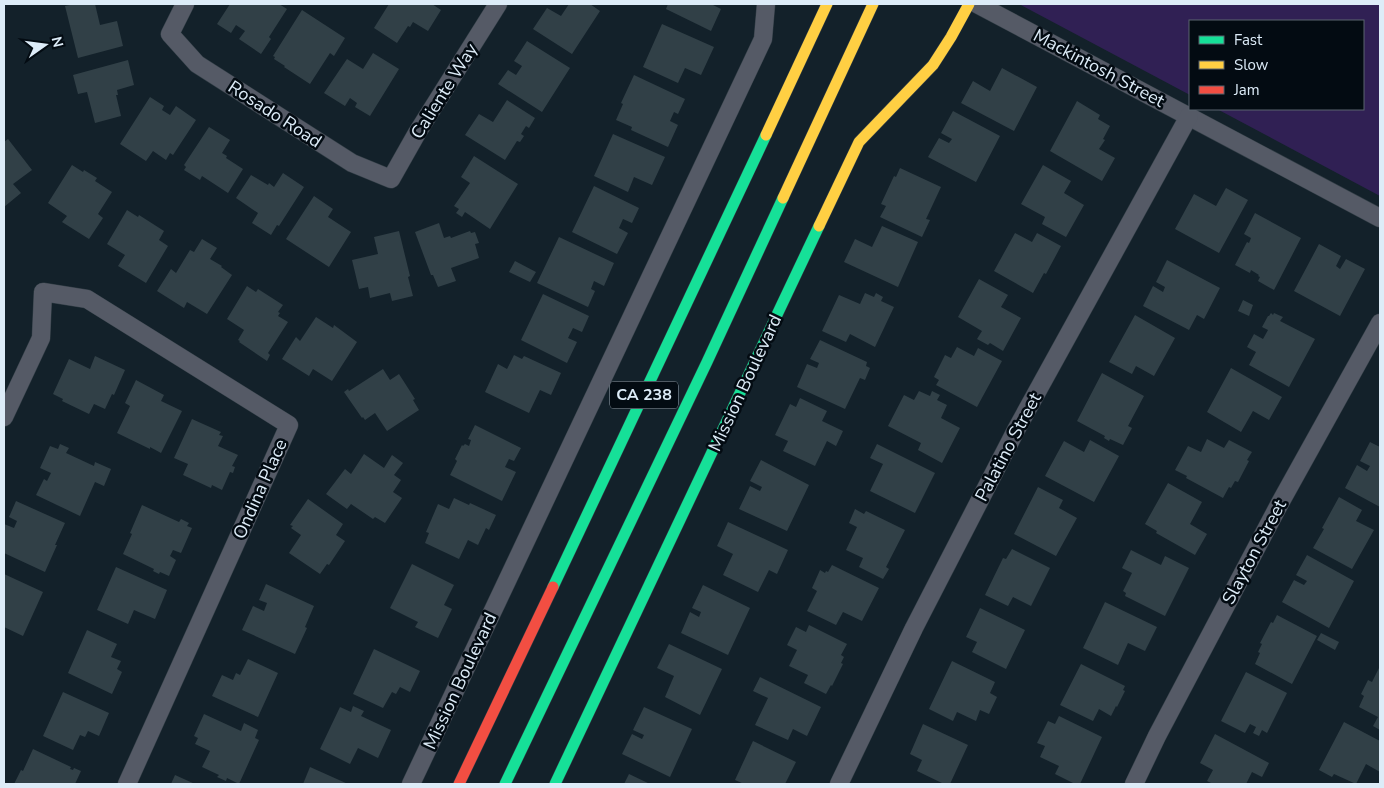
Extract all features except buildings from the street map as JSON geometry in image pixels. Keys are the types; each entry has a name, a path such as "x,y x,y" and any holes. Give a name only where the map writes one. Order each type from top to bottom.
{"main road":[{"name":"CA 238","path":"459,784 724,228 827,4"},
{"name":"CA 238","path":"506,784 711,353 873,4"},
{"name":"Mission Boulevard","path":"556,784 859,142 933,65 969,4"}],"street":[{"name":"Rosado Road","path":"185,4 170,34 197,64 352,164 391,179"},
{"name":"Caliente Way","path":"391,179 417,133 498,4"},
{"name":"Mission Boulevard","path":"411,784 763,39 766,4"},
{"name":"Mackintosh Street","path":"977,4 1380,218"},
{"name":"Palatino Street","path":"839,784 914,628 1011,439 1189,116"},
{"name":"Ondina Place","path":"4,417 41,338 44,292 87,299 289,425 127,784"},
{"name":"Slayton Street","path":"1134,784 1157,736 1280,503 1380,323"}],"shaded area":[{"path":"1019,4 1380,4 1380,196 1219,110 1364,110 1364,20 1189,20 1189,94"}],"traffic: fast":[{"path":"553,587 766,135"},
{"path":"505,784 707,362 783,198"},
{"path":"555,784 819,226"}],"traffic: slow":[{"path":"766,135 827,4"},
{"path":"783,198 873,4"},
{"path":"819,226 859,142 933,65 969,4"}],"traffic: jam":[{"path":"459,784 553,587"}]}
